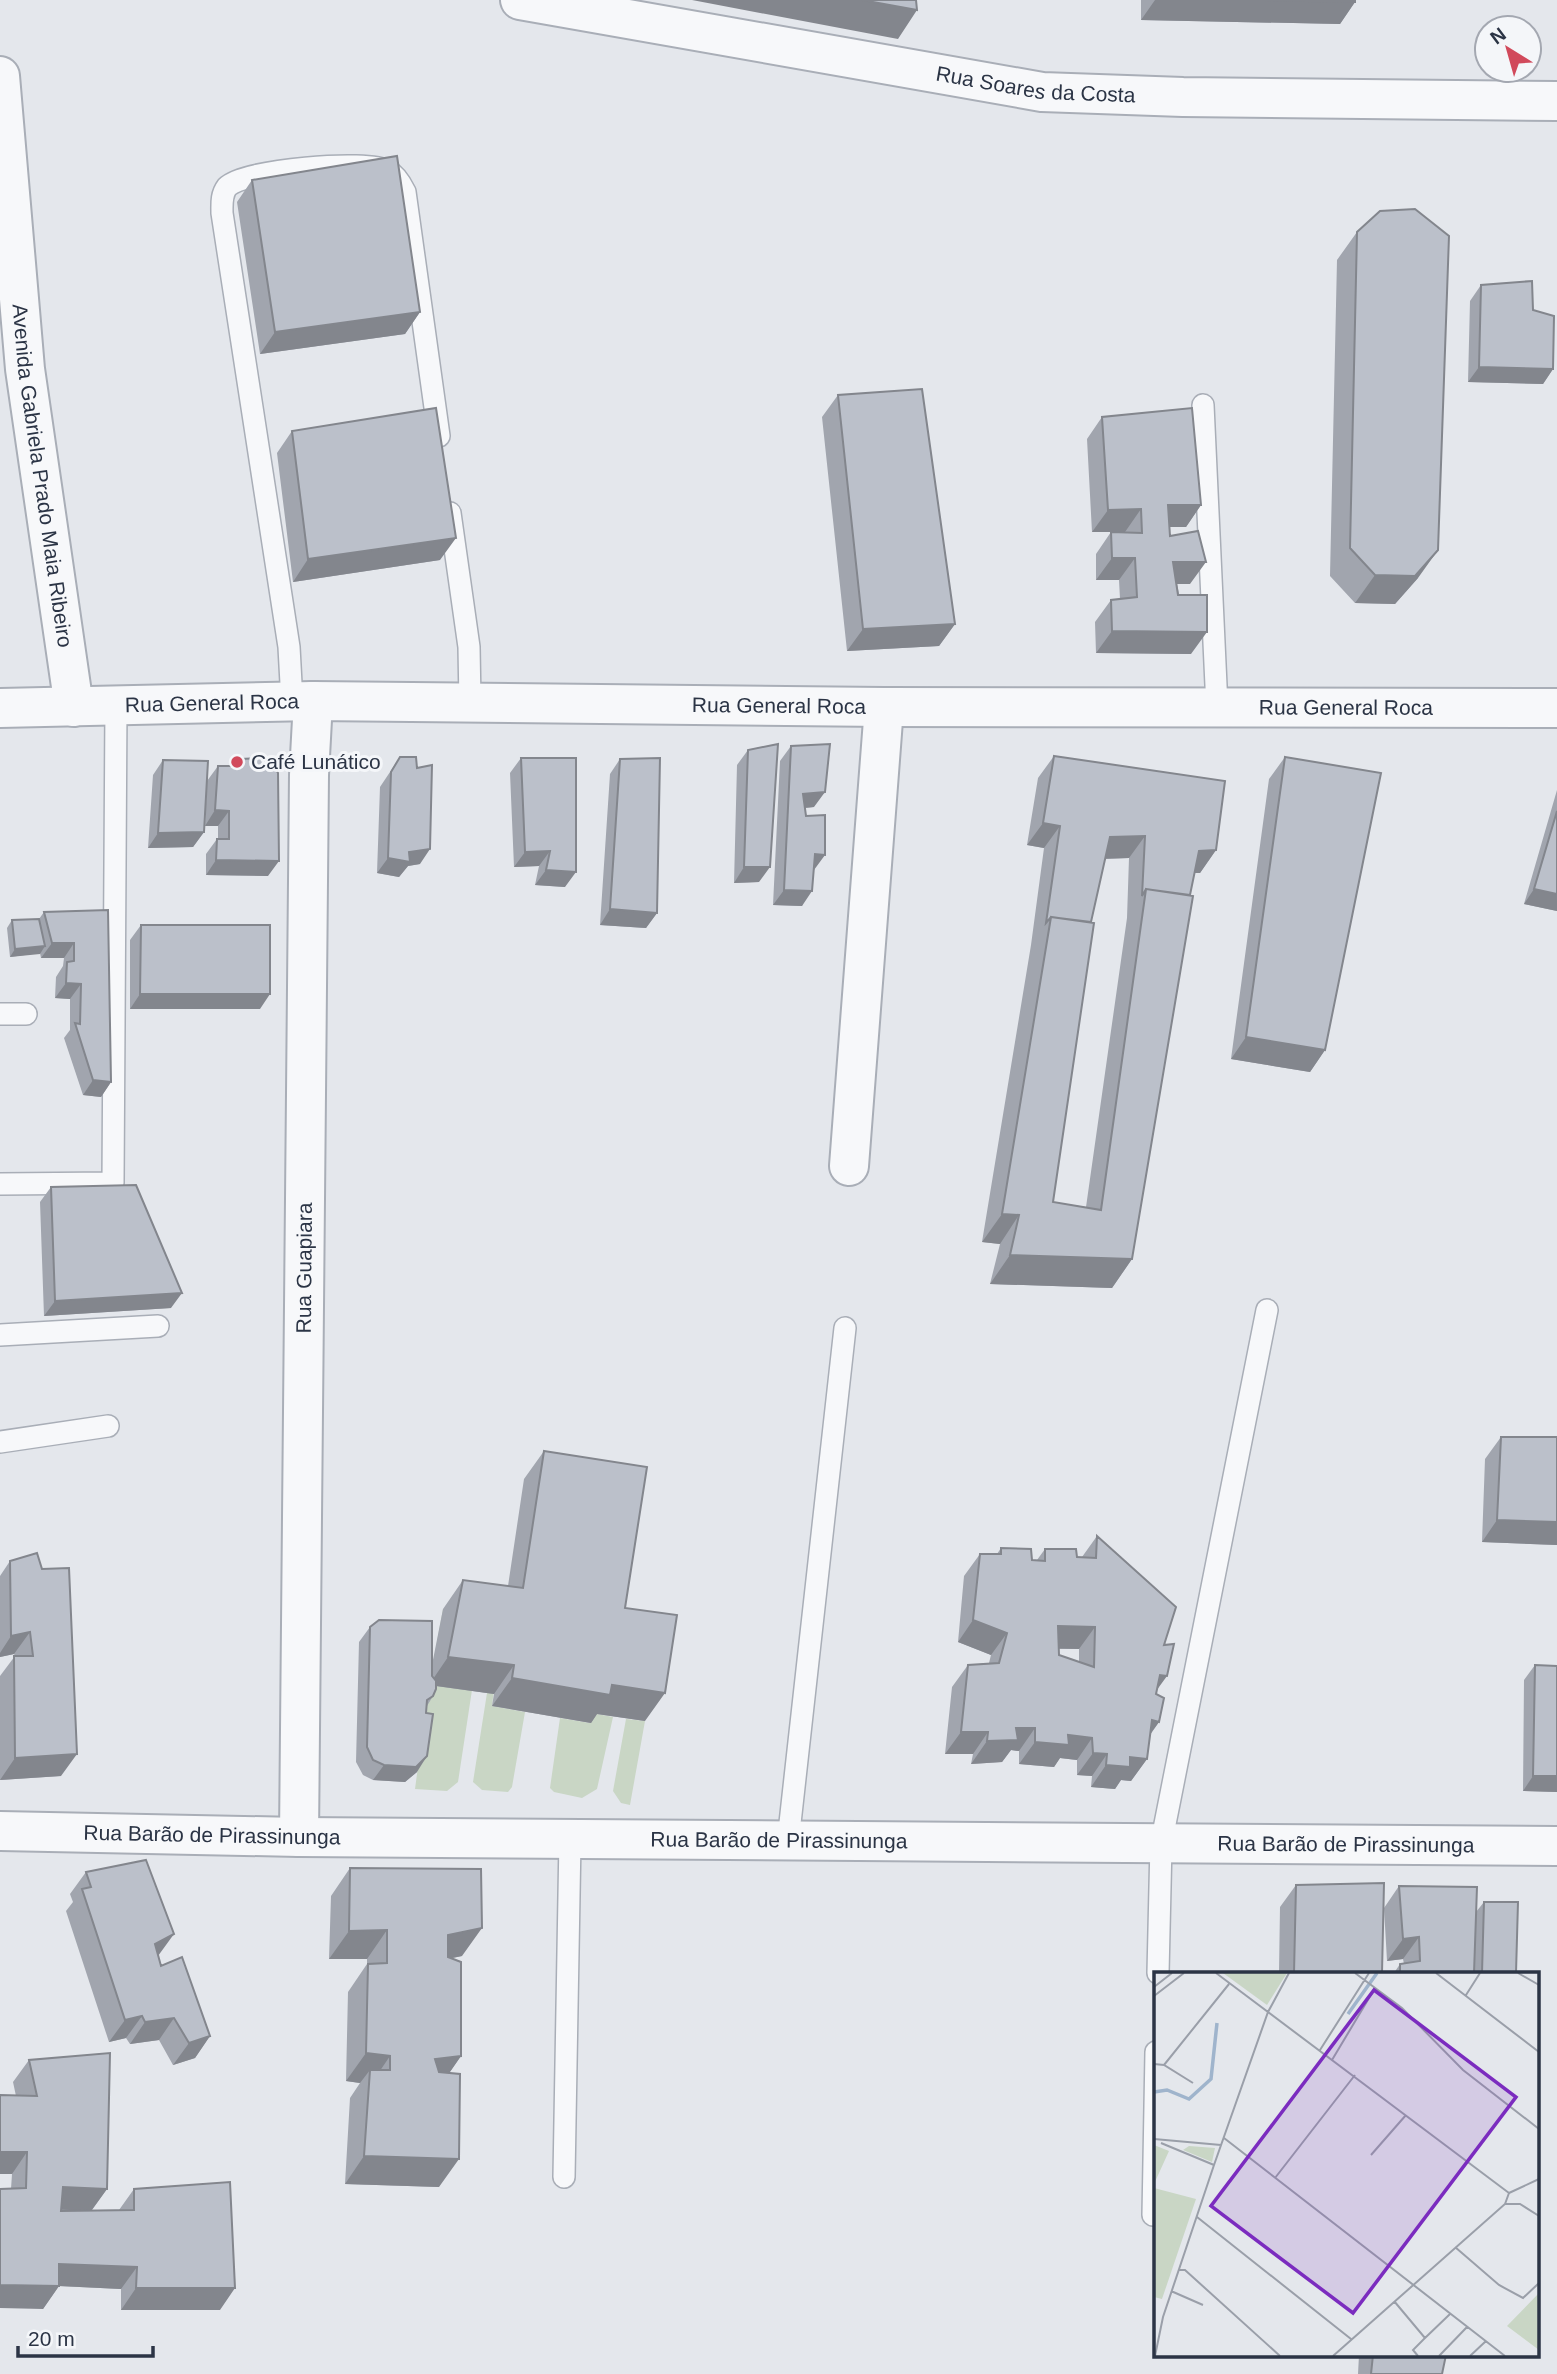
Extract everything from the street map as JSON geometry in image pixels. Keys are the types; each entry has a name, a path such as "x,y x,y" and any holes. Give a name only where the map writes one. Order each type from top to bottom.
{"street":[{"name":"Rua Soares da Costa","path":"520,0 1042,92 1182,97 1557,101"},
{"name":"Avenida Gabriela Prado Maia Ribeiro","path":"0,76 25,369 74,707"},
{"name":"Rua General Roca","path":"0,708 302,701 884,708 1557,708"},
{"name":"Rua Guapiara","path":"299,1837 309,817 302,701"},
{"path":"849,1166 884,708"},
{"name":"Rua Barão de Pirassinunga","path":"0,1831 299,1837 1557,1846"}],"lane":[{"path":"302,701 289,647 222,213 222,196 234,181 326,166 357,165 387,170 398,180 405,192 442,454"},
{"path":"1203,405 1217,708"},
{"path":"448,495 469,647 470,703"},
{"path":"0,1184 113,1183 116,705"},
{"path":"0,1014 26,1014"},
{"path":"1158,1972 1161,1843 1267,1310"},
{"path":"0,1335 158,1326"},
{"path":"788,1840 845,1328"},
{"path":"0,1441 108,1426"},
{"path":"564,2177 570,1839"},
{"path":"1153,2215 1154,2161"}],"green space":[{"path":"443,1609 503,1616 492,1706 525,1712 512,1787 508,1792 482,1790 473,1782 487,1693 472,1690 458,1782 447,1791 415,1789 429,1685"},
{"path":"592,1713 613,1717 597,1789 582,1798 554,1792 550,1788 560,1718 590,1723"},
{"path":"626,1719 645,1721 630,1805 621,1803 613,1791"}],"building":[{"path":"862,0 916,0 917,10"},
{"path":"1264,0 1355,0 1355,2"},
{"path":"397,156 420,312 275,332 252,180"},
{"path":"1415,209 1449,236 1438,550 1415,576 1375,575 1350,548 1357,232 1380,211"},
{"path":"1532,281 1533,310 1554,316 1553,369 1479,367 1481,285"},
{"path":"922,389 955,624 863,629 838,395"},
{"path":"436,408 456,538 308,559 292,431"},
{"path":"1192,408 1201,505 1168,505 1170,536 1198,531 1206,562 1173,562 1178,595 1207,595 1207,632 1112,631 1111,600 1137,597 1135,558 1112,558 1111,532 1142,533 1141,509 1108,510 1102,417"},
{"path":"778,744 770,867 744,867 748,750"},
{"path":"830,744 825,792 803,794 806,816 825,815 825,855 815,854 812,891 784,890 791,746"},
{"path":"1054,756 1225,781 1216,850 1199,851 1190,895 1146,889 1142,896 1145,836 1110,837 1091,922 1051,917 1046,923 1060,826 1043,823"},
{"path":"400,757 416,757 417,768 432,765 430,849 409,852 410,862 388,858 391,772"},
{"path":"1285,757 1381,773 1325,1050 1246,1037"},
{"path":"260,758 272,762 278,773 279,861 216,860 217,839 229,839 229,811 215,810 218,766 241,766 241,759"},
{"path":"521,758 576,758 576,872 546,870 550,851 525,852"},
{"path":"660,758 657,913 610,909 620,759"},
{"path":"163,760 208,761 204,832 158,833"},
{"path":"1557,811 1557,894 1534,889"},
{"path":"1146,889 1193,896 1132,1259 1010,1255 1019,1215 1002,1214 1051,917 1094,923 1053,1202 1101,1210"},
{"path":"108,910 111,1082 93,1080 75,1023 80,1024 81,984 66,983 67,962 74,961 74,943 52,943 44,912"},
{"path":"39,919 45,946 15,949 12,920"},
{"path":"141,925 270,925 270,994 140,994"},
{"path":"136,1185 182,1293 55,1301 51,1187"},
{"path":"1501,1437 1557,1437 1557,1522 1497,1520"},
{"path":"544,1451 647,1467 625,1608 677,1615 665,1693 612,1685 610,1695 512,1678 514,1665 448,1657 463,1580 523,1588"},
{"path":"1097,1536 1176,1607 1164,1645 1174,1644 1167,1676 1160,1675 1156,1694 1164,1698 1159,1722 1152,1720 1147,1759 1130,1757 1130,1767 1106,1765 1107,1754 1093,1753 1092,1738 1068,1735 1069,1745 1035,1742 1035,1728 1016,1728 1018,1740 987,1741 988,1732 961,1732 968,1665 999,1663 1007,1633 973,1620 980,1554 1001,1554 1001,1548 1031,1549 1032,1560 1045,1561 1045,1549 1076,1549 1077,1557 1096,1558","holes":["1058,1626 1095,1627 1094,1667 1059,1655"]},
{"path":"37,1553 42,1569 69,1568 77,1754 15,1758 14,1656 33,1656 30,1632 11,1636 10,1561"},
{"path":"379,1620 432,1621 432,1676 436,1681 436,1689 433,1696 427,1700 426,1713 433,1714 427,1756 416,1767 384,1765 373,1760 367,1747 370,1627"},
{"path":"1535,1665 1557,1666 1557,1776 1533,1776"},
{"path":"146,1860 174,1934 155,1944 161,1966 182,1957 210,2036 189,2043 174,2018 145,2022 142,2016 125,2020 82,1889 91,1887 86,1872"},
{"path":"350,1868 481,1869 482,1928 448,1935 448,1957 461,1962 461,2056 435,2059 439,2072 460,2074 459,2159 364,2156 370,2070 390,2070 390,2056 366,2053 368,1964 387,1963 387,1930 349,1931"},
{"path":"1384,1883 1382,1972 1294,1972 1296,1885"},
{"path":"1399,1886 1477,1887 1474,1972 1400,1972 1400,1964 1420,1961 1419,1937 1403,1939"},
{"path":"1484,1902 1518,1902 1516,1972 1482,1972"},
{"path":"110,2053 107,2189 63,2187 61,2211 134,2210 134,2189 230,2182 235,2288 136,2288 137,2267 59,2264 59,2286 0,2285 0,2189 26,2188 27,2152 0,2152 0,2095 37,2096 29,2060"},
{"path":"1373,2356 1446,2356 1442,2374 1371,2374"}],"place":[{"name":"Café Lunático","path":"237,762"}]}
